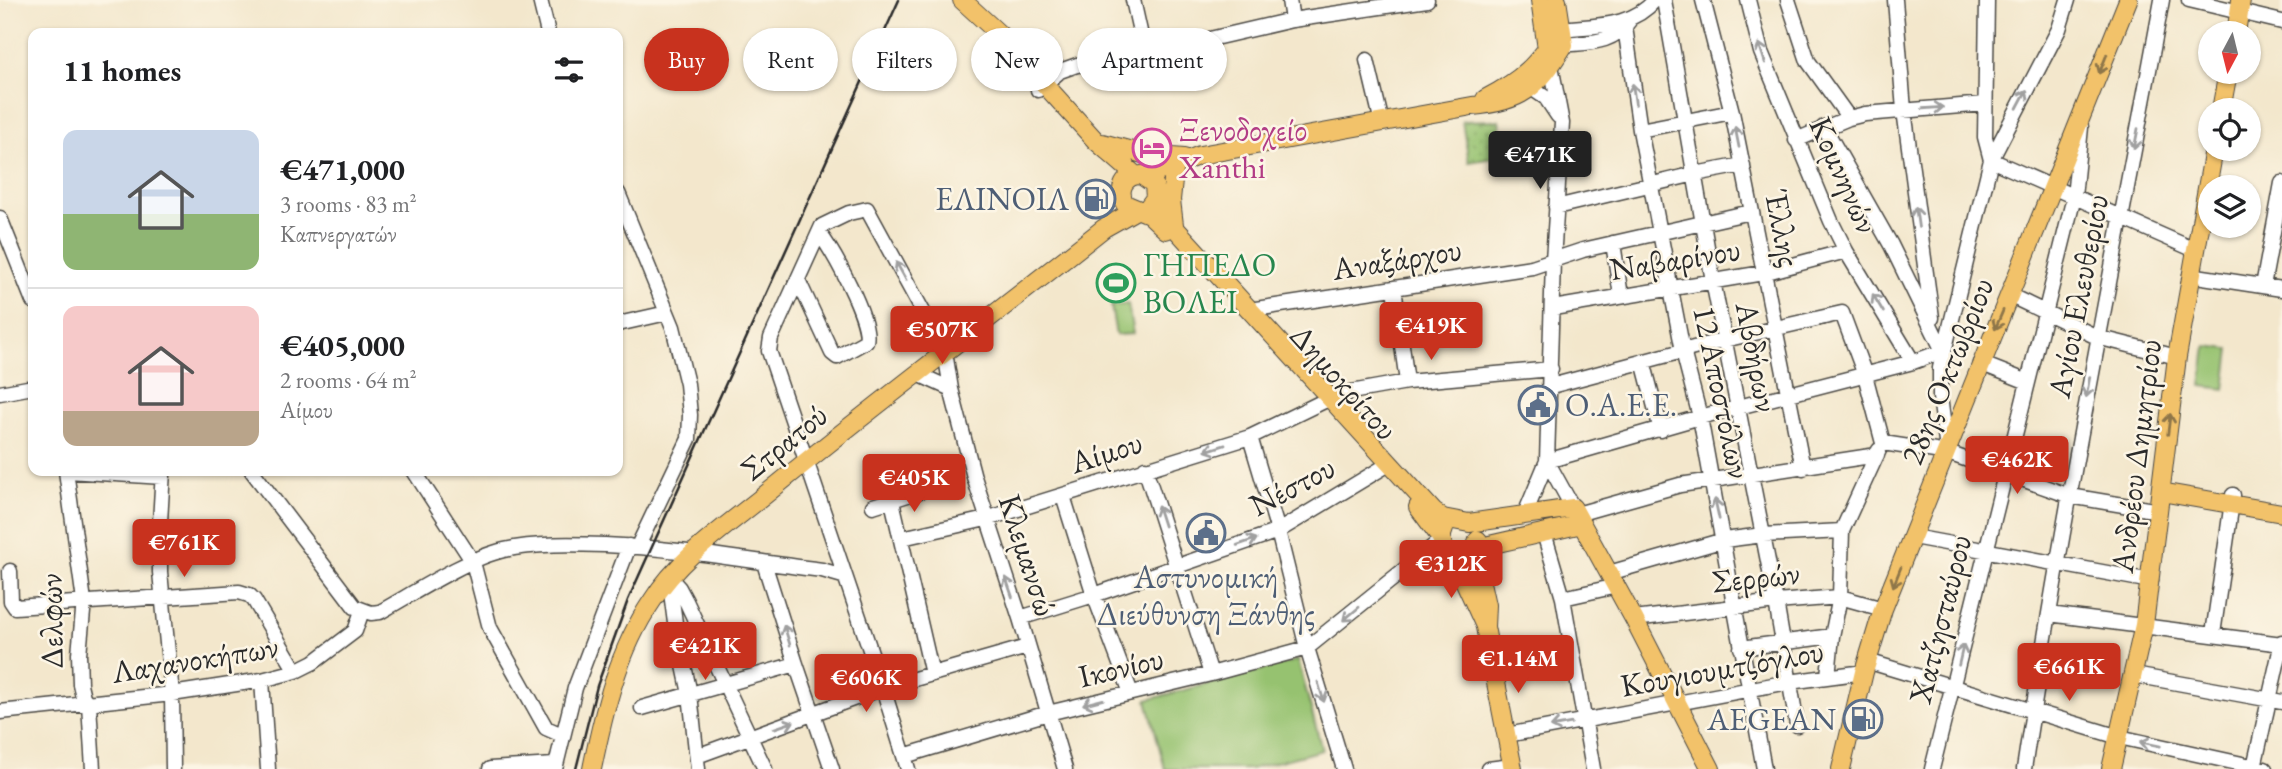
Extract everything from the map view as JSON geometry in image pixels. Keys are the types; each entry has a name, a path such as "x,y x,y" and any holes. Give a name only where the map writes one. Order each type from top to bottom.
{"main road":[{"path":"962,0 992,28"},
{"path":"1540,0 1556,47"},
{"path":"1096,141 1147,155 1196,156 1514,99 1530,87 1556,47 1557,0"},
{"name":"28ης Οκτωβρίου","path":"1841,769 1883,609 2128,0"},
{"path":"1472,106 1515,83 1556,47"},
{"path":"1045,91 1113,172 1130,183 1154,184 1156,196"},
{"path":"1046,91 1124,168 1130,183 1125,204 1138,210 1150,206 1174,171 1196,156"},
{"path":"1130,183 1196,156"},
{"name":"Ανδρέου Δημητρίου","path":"2110,769 2144,625 2177,357 2212,161"},
{"path":"1174,171 1171,200 1175,228"},
{"name":"Στρατού","path":"1104,228 1130,183"},
{"name":"Δημοκρίτου","path":"1156,196 1160,210 1326,400"},
{"name":"Στρατού","path":"592,769 623,653 632,632 668,577 807,461 945,352 1104,228 1138,210"},
{"name":"Δημοκρίτου","path":"1138,210 1156,219 1386,466 1434,512 1443,518 1463,522"},
{"name":"Δημοκρίτου","path":"1386,466 1441,539"},
{"path":"2162,487 2233,500 2282,513"},
{"path":"2233,500 2282,503"},
{"path":"1513,767 1485,627 1453,556 1445,550 1441,539 1446,526 1463,522 1525,514 1577,515"},
{"path":"1453,556 1464,557 1475,549 1544,533 1577,515"},
{"path":"1577,515 1712,769"},
{"path":"1463,522 1474,526 1478,537 1475,549 1486,605 1485,627"}],"street":[{"path":"540,0 547,28"},
{"path":"1133,0 1139,28"},
{"path":"1289,0 1292,20"},
{"path":"1227,35 1292,20 1427,0"},
{"path":"1525,514 1547,461 1553,260 1562,123 1556,47 1627,23 1647,10 1655,0"},
{"name":"Αβδήρων","path":"1664,0 1713,281 1776,602 1797,725"},
{"name":"Έλλης","path":"1703,0 1732,112 1803,468"},
{"name":"Κομνηνών","path":"1748,0 1761,52 1816,189 1846,251 1913,362"},
{"path":"1788,0 1808,61 1849,118"},
{"path":"1895,0 1903,110 1935,333"},
{"path":"1987,0 1985,137 1991,160"},
{"path":"1948,453 1939,375 1991,160 2059,29 2068,0"},
{"name":"Αγίου Ελευθερίου","path":"2024,769 2097,337 2162,0"},
{"path":"2189,0 2240,7 2282,22"},
{"name":"12 Αποστόλων","path":"1627,23 1640,130 1683,351 1700,417 1724,540 1748,690 1764,769"},
{"path":"1367,60 1382,123"},
{"path":"1530,87 1552,105 1562,123"},
{"path":"1796,140 1824,127 1865,114 1985,104"},
{"path":"1640,130 1732,112"},
{"name":"Χατζησταύρου","path":"1932,769 2074,197 2083,114"},
{"path":"1824,127 1891,245 1943,351"},
{"path":"1991,160 2195,250"},
{"path":"1556,207 1652,183 1743,165"},
{"path":"2263,286 2282,183"},
{"path":"490,769 555,767 575,688 634,546 689,439 687,384 673,327 623,205"},
{"name":"Κλεμανσώ","path":"819,233 826,223 867,209 945,352 951,389 986,519 1020,618 1065,769"},
{"name":"Αναξάρχου","path":"1249,310 1532,267 1614,243 1751,212"},
{"path":"0,218 28,288"},
{"path":"798,280 832,353 837,357 866,341 866,329 831,247 819,233 771,338 769,351 906,763"},
{"path":"1614,243 1621,296"},
{"name":"Ναβαρίνου","path":"1553,308 1763,273 1846,251"},
{"path":"2190,275 2282,289"},
{"path":"1394,288 1407,382"},
{"path":"2009,295 2097,337 2177,357"},
{"path":"623,323 667,313"},
{"path":"1551,386 1724,340 1842,313 1866,375 1880,449 1842,531 1839,597 1828,676"},
{"path":"1547,461 1700,417 1913,362 1943,351"},
{"path":"1643,361 1661,430"},
{"path":"1980,363 2028,382"},
{"name":"Αίμου","path":"902,538 986,519 1250,437 1326,400 1351,392 1407,382 1551,369"},
{"path":"918,374 951,389"},
{"path":"0,393 28,388"},
{"path":"1250,437 1278,531 1307,648 1344,769"},
{"path":"1547,461 1577,515 1680,485 1751,473 1803,468 1880,449 1948,453 2070,496 2159,511"},
{"name":"Νέστου","path":"1020,618 1278,531 1386,466"},
{"path":"1145,468 1211,674"},
{"name":"Δελφών","path":"68,476 84,601 79,654 80,684 83,697 89,704 93,769"},
{"path":"163,476 160,522 163,598 172,694 173,769"},
{"path":"256,476 355,607 362,611 380,612 473,562 503,550 573,544 634,546 695,553 822,570 844,576"},
{"path":"417,476 473,562 490,628 546,728 562,735"},
{"path":"873,506 933,487"},
{"path":"1063,496 1094,595 1131,693"},
{"path":"2213,634 2233,500"},
{"path":"892,501 932,674"},
{"path":"1563,598 1724,540 1842,531"},
{"path":"1544,533 1563,598 1593,769"},
{"path":"1913,537 2151,581"},
{"name":"Ικονίου","path":"906,763 1048,713 1307,648 1441,539"},
{"path":"764,563 832,769"},
{"path":"10,571 11,601 15,607 239,592 249,595 296,671"},
{"path":"668,577 690,694 698,766 751,736 883,688 1027,648"},
{"path":"668,577 679,588 686,601 765,769"},
{"name":"Σερρών","path":"1634,619 1839,597 1883,609"},
{"name":"Λαχανοκήπων","path":"0,712 172,694 262,680 296,671 314,662 355,631 362,611"},
{"path":"1866,666 1954,686 2119,737 2259,768 2276,701 2282,643 2049,614"},
{"path":"1741,648 1832,636"},
{"path":"642,708 796,664"},
{"name":"Κουγιουμτζόγλου","path":"1507,735 1828,676 1866,666"},
{"path":"2134,676 2276,701"},
{"path":"262,680 268,769"},
{"path":"1488,769 1513,767"}],"green space":[{"path":"1499,120 1505,156 1469,162 1462,121"},
{"name":"ΓΗΠΕΔΟ ΒΟΛΕΙ","path":"1120,265 1126,299 1111,301 1105,268"},
{"path":"1128,304 1133,334 1116,335 1111,306"},
{"path":"2206,346 2230,349 2225,389 2201,386"},
{"path":"1298,660 1322,750 1250,769 1165,769 1147,700"}],"railway":[{"path":"576,769 597,686 628,600 899,0"}],"place":[{"name":"Ξενοδοχείο Xanthi","path":"1152,148"},
{"name":"ΕΛΙΝΟΙΛ","path":"1096,199"},
{"name":"ΓΗΠΕΔΟ ΒΟΛΕΙ","path":"1116,283"},
{"name":"Ο.Α.Ε.Ε.","path":"1538,405"},
{"name":"Αστυνομική Διεύθυνση Ξάνθης","path":"1206,533"},
{"name":"AEGEAN","path":"1863,719"}]}
